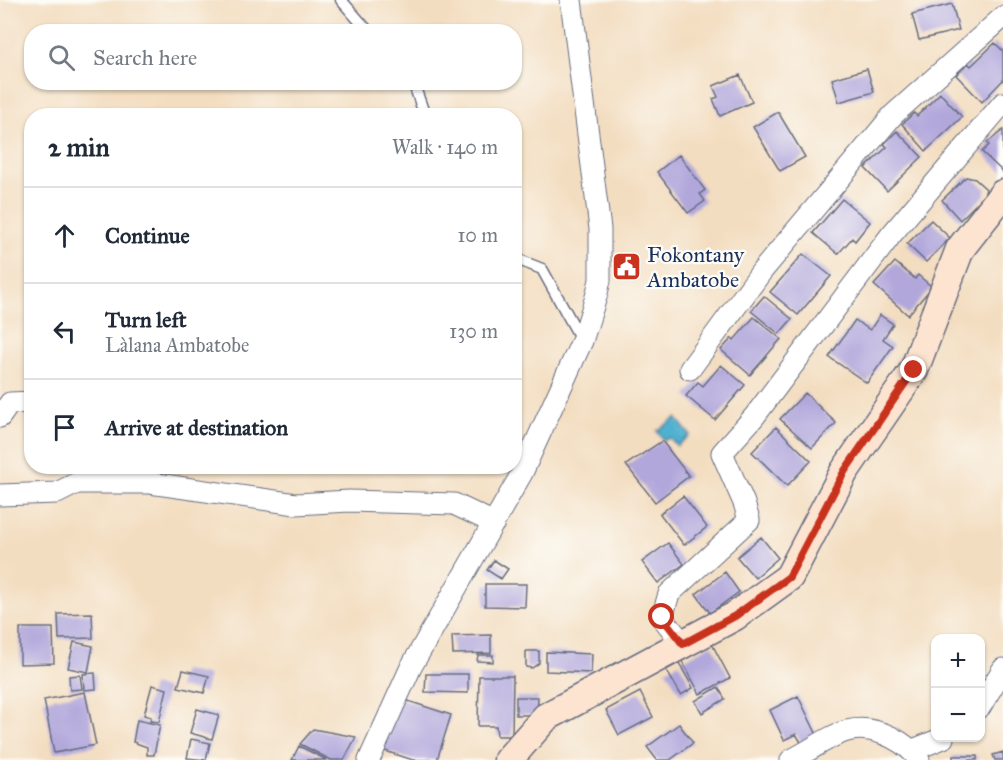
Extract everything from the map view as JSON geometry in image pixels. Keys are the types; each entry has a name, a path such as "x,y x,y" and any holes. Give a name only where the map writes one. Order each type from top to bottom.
{"street":[{"path":"522,473 582,341 600,280 600,229 571,0"},
{"path":"690,369 762,272 893,115 1003,17"},
{"path":"683,644 662,617 669,594 749,520 722,453 754,417 891,235 1003,103"},
{"path":"508,760 546,717 735,616 789,577 844,472 914,370 960,249 1003,194"},
{"path":"0,417 10,403 24,402"},
{"path":"369,760 411,667 521,474"},
{"path":"0,495 57,493 77,483 150,483 296,504 349,501 454,504 494,523"},
{"path":"985,700 1003,669"},
{"path":"791,760 836,733 852,728 882,733 916,755 937,742"}],"lane":[{"path":"341,0 362,24"},
{"path":"416,90 422,108"},
{"path":"522,261 542,269 582,341"}],"water":[{"path":"676,418 690,435 677,446 670,438 664,440 657,431"}],"building":[{"path":"952,4 959,30 919,40 912,14"},
{"path":"995,43 1003,51 1003,80 982,102 956,75 968,63 971,66"},
{"path":"867,69 874,92 839,102 832,79"},
{"path":"740,75 752,102 720,116 713,99 718,97 713,86"},
{"path":"940,93 962,117 926,151 902,124 914,113 917,116"},
{"path":"778,112 805,157 780,171 753,127"},
{"path":"1003,130 1003,172 982,152 989,145 987,143"},
{"path":"897,131 922,157 887,191 865,168 887,147 884,144"},
{"path":"679,155 705,190 700,194 705,201 688,213 657,172"},
{"path":"966,177 975,179 986,189 984,196 960,220 942,200"},
{"path":"842,199 870,222 855,241 852,238 838,254 813,233"},
{"path":"931,220 950,238 926,262 907,244"},
{"path":"803,254 831,276 798,315 770,292"},
{"path":"895,262 915,279 918,275 932,287 908,315 874,285"},
{"path":"764,296 792,319 779,334 751,311"},
{"path":"880,315 893,324 883,339 893,346 867,383 829,357 855,320 870,330"},
{"path":"754,317 781,339 750,375 721,350 732,338 734,340"},
{"path":"721,365 745,385 715,420 686,396 698,382 703,386"},
{"path":"805,393 836,423 812,448 780,419"},
{"path":"776,427 811,461 787,486 752,452"},
{"path":"662,441 689,476 655,502 626,465"},
{"path":"683,496 707,527 684,545 660,514"},
{"path":"761,537 778,558 755,578 737,557"},
{"path":"668,543 684,564 658,583 642,562"},
{"path":"494,560 508,569 501,579 487,570"},
{"path":"725,572 739,592 710,613 696,594"},
{"path":"485,584 526,584 525,607 485,606"},
{"path":"92,613 93,638 59,639 58,614"},
{"path":"20,628 53,628 54,663 20,664"},
{"path":"491,635 491,653 453,654 452,636"},
{"path":"74,642 93,646 88,672 68,668"},
{"path":"712,644 730,678 700,694 682,661"},
{"path":"526,651 539,651 539,663 532,668 526,667"},
{"path":"546,652 592,654 591,673 546,671"},
{"path":"478,655 493,655 493,662 477,661"},
{"path":"679,663 693,688 681,695 666,670"},
{"path":"183,670 209,676 204,693 178,687"},
{"path":"95,673 96,689 84,690 83,674"},
{"path":"426,674 468,674 468,693 425,692"},
{"path":"80,675 82,689 70,690 69,676"},
{"path":"479,676 513,676 512,736 497,736 496,726 478,726"},
{"path":"152,685 167,689 159,722 150,721 151,717 144,715"},
{"path":"718,687 725,699 702,713 695,701"},
{"path":"85,692 96,745 54,753 44,700"},
{"path":"640,692 653,717 619,735 606,710"},
{"path":"798,696 818,737 803,746 796,734 784,740 770,710"},
{"path":"516,697 538,697 537,715 516,715"},
{"path":"399,698 451,715 437,760 413,760 382,750"},
{"path":"197,709 219,715 212,739 190,733"},
{"path":"137,720 160,725 154,755 147,755 147,747 133,742"},
{"path":"679,724 693,743 670,760 657,760 647,747"},
{"path":"313,729 356,737 344,760 331,760 300,744"},
{"path":"191,739 210,743 206,760 187,758"},
{"path":"299,746 327,760 292,760"},
{"path":"1003,752 1003,760 995,760 993,755"},
{"path":"953,756 977,756 977,760 953,760"}],"place":[{"name":"Fokontany Ambatobe","path":"626,267"}],"route":[{"path":"662,617 683,644 735,616 789,577 844,472 914,370"}]}
